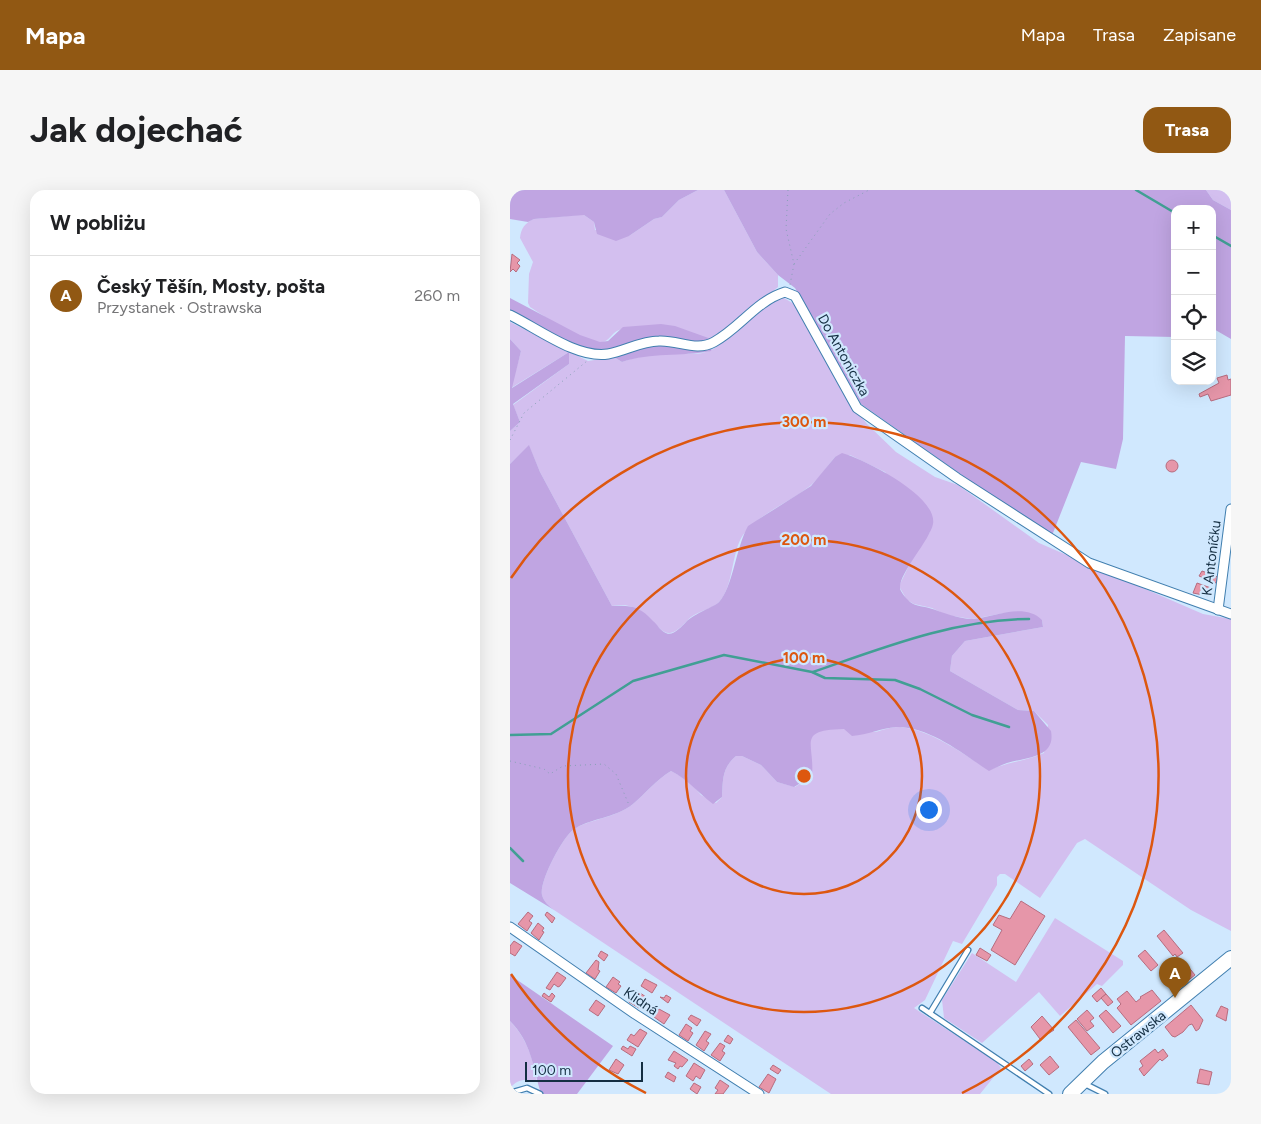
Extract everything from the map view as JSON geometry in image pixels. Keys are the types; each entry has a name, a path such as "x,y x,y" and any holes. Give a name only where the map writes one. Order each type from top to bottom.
{"main road":[{"name":"Ostrawska","path":"1070,1094 1231,958"}],"street":[{"path":"510,315 582,353 596,355 659,341 703,348 717,341 774,296 785,292"},
{"name":"Do Antoniczka","path":"785,292 795,296 857,408 957,478 1088,563 1231,614"},
{"name":"K Antoníčku","path":"1218,610 1231,509"},
{"name":"Klidná","path":"510,927 635,1014 759,1094"}],"lane":[{"path":"930,1013 968,950"},
{"path":"922,1008 1048,1094"},
{"path":"1082,1082 1105,1094"},
{"path":"510,1093 527,1088 540,1094"}],"path":[{"path":"785,292 792,282 794,264 786,229 788,190"},
{"path":"794,264 830,214 844,203 869,190"},
{"path":"510,440 524,413 596,355"},
{"path":"510,762 544,769 550,774 563,766 604,764 616,774 629,805"}],"shaded area":[{"path":"510,190 698,190 679,200 662,217 654,219 629,236 616,241 597,234 594,222 584,215 534,219 528,222 510,219"},
{"path":"698,190 724,190 757,252 778,275 778,287 714,340 653,325 623,328 616,331 606,341 592,341 564,328 530,307 528,303 529,274 533,262 520,238 522,229 528,222 534,219 584,215 594,222 595,230 629,236 654,219 662,217 679,200"},
{"path":"724,190 1206,190 1213,200 1231,210 1231,339 1216,330 1216,205 1171,205 1171,337 1125,336 1123,439 1116,469 1081,462 1051,538 861,404 795,288 778,275 757,252"},
{"path":"1206,190 1231,190 1231,210 1213,200"},
{"path":"510,298 580,335 600,342 608,341 623,327 661,324 675,326 714,340 711,351 644,357 622,362 614,357 581,349 510,312"},
{"path":"784,298 794,304 849,401 867,424 896,452 935,477 958,485 1039,543 1203,614 1231,619 1231,931 1191,910 1085,839 1077,843 1040,898 1005,874 1000,874 997,877 997,885 962,944 953,941 925,1000 914,1008 997,1062 1001,1068 980,1094 831,1094 554,910 545,902 542,895 544,880 552,861 563,842 573,830 586,823 626,809 671,771 688,780 701,795 716,803 722,797 723,779 728,765 736,756 742,756 761,765 777,782 795,787 812,776 809,748 810,738 819,731 833,728 870,732 896,727 912,729 936,738 989,770 1044,753 1048,725 1034,711 1018,710 950,671 952,656 965,641 1043,627 1042,620 1010,612 972,619 946,615 932,608 914,604 907,600 900,588 900,584 916,551 930,532 885,472 850,455 835,457 810,486 766,514 743,535 736,551 727,588 718,603 694,615 679,629 670,633 660,629 642,612 634,608 624,605 612,606 540,472 529,446 510,464 510,431 520,422 513,405 569,364 569,352 511,388 521,351 510,339 510,322 588,361 614,357 622,362 637,357 664,353 695,354 707,352 721,343 756,311 775,300"},
{"path":"510,339 521,351 512,388 569,352 569,364 513,404 520,422 510,431"},
{"path":"529,445 540,472 612,606 630,606 639,609 663,631 670,634 699,613 719,602 728,587 740,545 748,526 811,486 835,457 842,453 898,480 924,502 931,513 933,524 931,531 909,565 901,582 901,591 912,604 967,619 1018,611 1035,615 1042,620 1043,627 965,641 952,656 950,671 1018,710 1034,711 1051,731 1049,747 1038,755 1007,763 989,771 957,749 921,731 896,727 852,736 844,729 829,730 819,732 811,740 812,776 794,787 777,782 761,765 742,756 736,756 731,760 726,770 723,779 722,797 713,804 688,782 671,771 626,809 579,826 568,835 552,861 542,889 544,900 554,910 510,883 510,464"},
{"path":"1055,918 1123,961 1123,965 1102,986 1097,984 1060,1016 1039,992 982,1043 944,1018 942,1000 972,953 1016,982"},
{"path":"510,975 613,1046 577,1094 541,1094 527,1046 523,1037 510,1021"},
{"path":"510,1021 521,1035 528,1049 537,1082 522,1080 516,1082 510,1088"}],"building":[{"path":"512,254 520,260 517,263 520,266 516,272 513,269 510,272"},
{"path":"1227,375 1228,380 1231,379 1231,395 1211,401 1208,394 1200,397 1199,394 1219,383 1217,378"},
{"path":"1170,460 1174,460 1178,466 1174,472 1170,472 1166,468 1166,464"},
{"path":"1202,571 1218,577 1216,583 1199,576"},
{"path":"1197,583 1211,588 1208,596 1193,593"},
{"path":"1021,901 1045,916 1015,965 991,950 1002,930 993,925 999,915 1010,919"},
{"path":"528,912 533,916 529,921 532,923 527,931 518,924"},
{"path":"547,912 555,918 552,923 545,915"},
{"path":"538,923 544,928 542,931 544,932 539,940 531,933"},
{"path":"1164,930 1183,953 1177,957 1175,954 1173,956 1157,936"},
{"path":"514,941 522,946 515,956 510,953 510,946"},
{"path":"980,948 991,955 987,961 976,955"},
{"path":"1145,950 1158,965 1151,971 1138,956"},
{"path":"601,951 608,955 604,961 598,956"},
{"path":"596,960 599,962 598,970 600,971 595,979 586,973"},
{"path":"1186,964 1195,975 1173,992 1165,981 1171,976 1169,974 1172,971 1174,974"},
{"path":"557,972 566,978 558,987 554,984 550,990 546,988"},
{"path":"613,977 620,982 618,984 621,986 616,993 606,987"},
{"path":"645,979 657,985 652,993 641,986"},
{"path":"1101,988 1106,994 1097,1002 1092,996"},
{"path":"636,990 646,997 639,1008 629,1002"},
{"path":"1152,990 1161,1001 1131,1025 1117,1008 1121,1004 1117,999 1127,991 1136,1002 1140,997"},
{"path":"544,993 549,997 552,993 555,996 551,1002 542,996"},
{"path":"1106,994 1113,1002 1108,1006 1101,998"},
{"path":"666,995 671,998 668,1003 660,997 664,998"},
{"path":"596,1000 605,1006 598,1016 589,1010"},
{"path":"1191,1005 1203,1020 1199,1029 1196,1031 1192,1024 1175,1037 1172,1036 1165,1027"},
{"path":"1221,1006 1228,1009 1226,1021 1216,1016"},
{"path":"659,1009 670,1015 664,1024 654,1017"},
{"path":"1087,1010 1094,1018 1090,1021 1094,1026 1087,1031 1077,1019"},
{"path":"1106,1010 1121,1026 1113,1033 1099,1016"},
{"path":"691,1015 701,1020 697,1026 688,1019"},
{"path":"1042,1016 1054,1030 1040,1039 1031,1027"},
{"path":"1076,1020 1100,1048 1091,1055 1068,1027"},
{"path":"686,1024 692,1028 690,1031 693,1033 688,1041 679,1035"},
{"path":"640,1029 647,1033 638,1047 627,1040 631,1034 634,1036"},
{"path":"705,1031 711,1034 706,1041 709,1043 704,1051 696,1045"},
{"path":"728,1035 733,1039 730,1044 724,1041"},
{"path":"720,1043 725,1046 722,1051 725,1053 720,1061 711,1055"},
{"path":"623,1046 628,1049 630,1046 636,1049 632,1056 621,1049"},
{"path":"1155,1049 1158,1053 1163,1049 1168,1056 1162,1061 1160,1059 1144,1076 1139,1069 1143,1066 1140,1061"},
{"path":"674,1051 688,1060 678,1069 674,1066 676,1063 668,1060"},
{"path":"1050,1056 1059,1067 1049,1075 1040,1065"},
{"path":"616,1059 624,1065 618,1074 609,1070"},
{"path":"1029,1059 1033,1064 1025,1071 1021,1066"},
{"path":"694,1063 705,1070 700,1079 696,1076 693,1081 686,1076"},
{"path":"773,1065 781,1070 778,1074 770,1069"},
{"path":"1200,1069 1212,1072 1209,1085 1197,1083"},
{"path":"668,1072 676,1077 674,1082 665,1077"},
{"path":"768,1074 776,1079 769,1093 759,1087"},
{"path":"720,1080 729,1086 723,1094 715,1094 718,1090 715,1088"},
{"path":"694,1083 701,1087 697,1094 690,1089"}],"waterway":[{"path":"1136,190 1171,211"},
{"path":"1216,237 1231,246"},
{"path":"813,672 920,636 947,629 1002,620 1029,619"},
{"path":"510,735 551,734 633,681 724,655 812,672 825,678 895,680 920,689 972,715 1009,727"},
{"path":"510,848 523,861"}],"place":[{"name":"Český Těšín, Mosty, pošta","path":"1175,998"}]}
